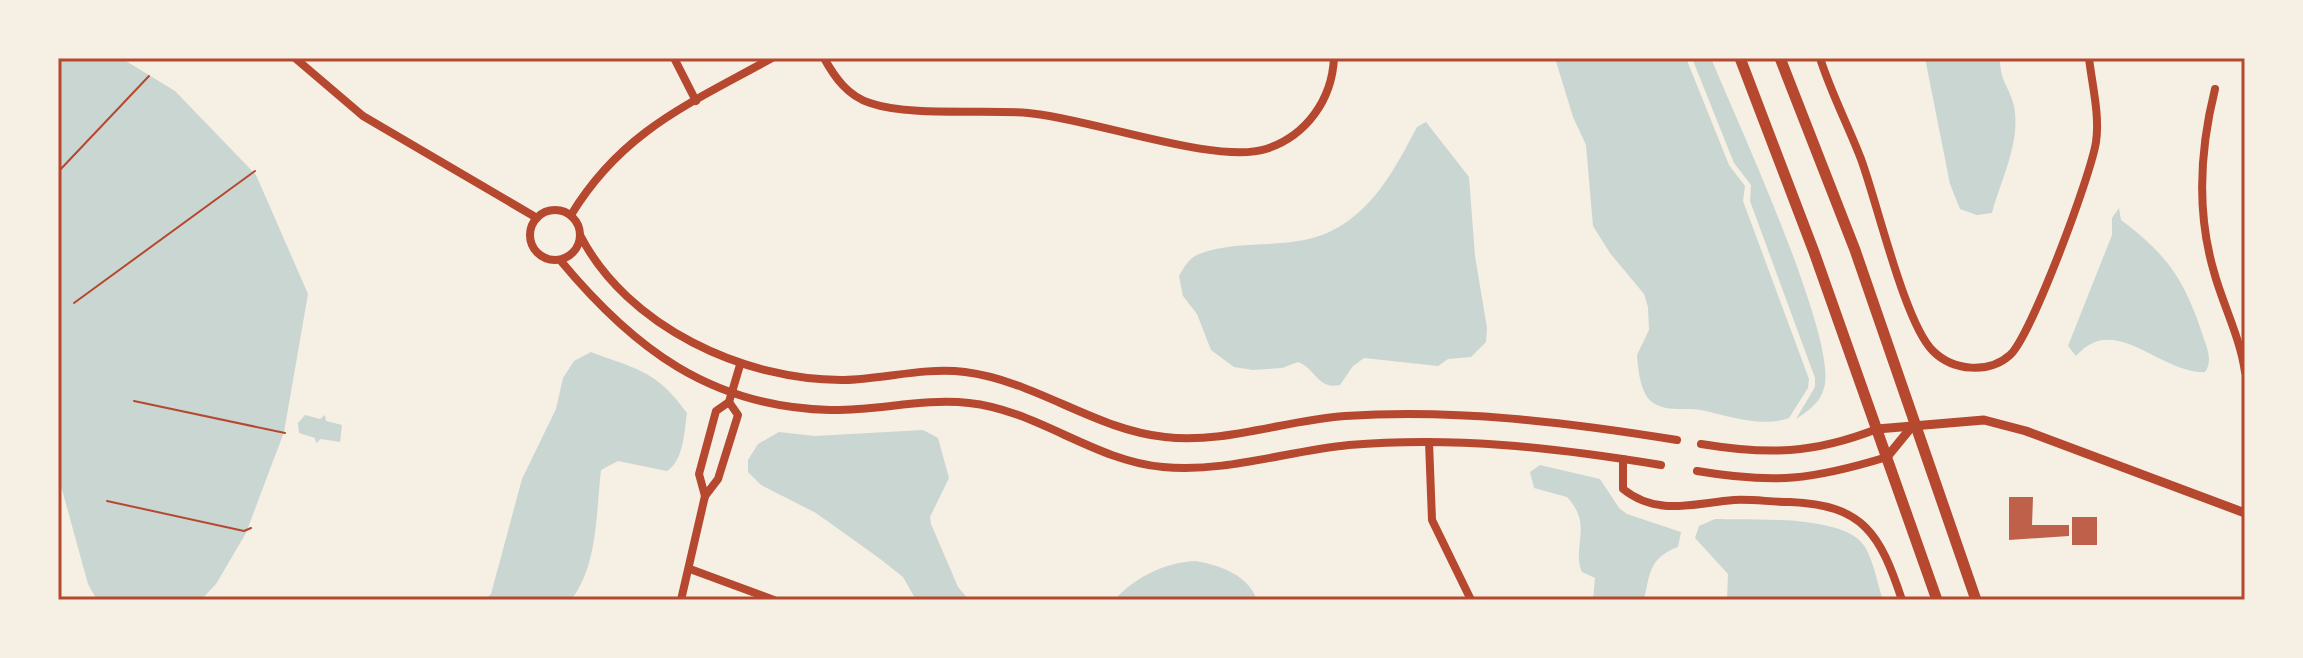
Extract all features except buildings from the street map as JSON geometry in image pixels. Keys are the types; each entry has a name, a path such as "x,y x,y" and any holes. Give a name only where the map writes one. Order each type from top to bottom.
{"main road":[{"path":"1740,58 1937,600"},
{"path":"1780,58 1855,250 1976,600"}],"street":[{"path":"295,58 363,116 537,218"},
{"path":"674,58 696,101"},
{"path":"571,215 613,157 696,101 772,58"},
{"path":"824,58 846,89 874,105 1056,116 1235,154 1265,149 1303,127 1327,94 1334,58"},
{"path":"1820,58 1860,158 1916,325 1934,352 1962,367 1978,368 2009,357 2028,331 2088,172 2097,125 2089,58"},
{"path":"2215,89 2202,153 2206,234 2214,273 2245,372"},
{"path":"580,235 575,251 560,260 543,258 532,245 531,230 537,218 557,210 571,215 580,235 605,270 652,314 698,345 740,365 813,379 857,379 936,371 981,374 1022,386 1110,423 1168,438 1201,437 1343,416 1419,413 1555,421 1677,440"},
{"path":"560,260 613,321 638,342 730,397 830,410 927,401 973,403 1027,420 1124,460 1163,467 1207,468 1350,445 1429,442 1520,444 1661,465"},
{"path":"705,496 699,474 707,443 716,411 730,397 740,365"},
{"path":"681,600 705,496 718,479 738,415 730,397"},
{"path":"1701,444 1789,452 1833,444 1877,429 1984,420 2022,430 2245,513"},
{"path":"1697,471 1783,481 1833,474 1887,457 1914,424"},
{"path":"1429,442 1432,520 1471,600"},
{"path":"707,443 728,448"},
{"path":"1623,459 1623,489 1636,500 1653,505 1686,508 1735,500 1814,503 1846,512 1877,539 1902,600"},
{"path":"690,569 774,600"}],"path":[{"path":"58,172 149,76"},
{"path":"74,303 255,171"},
{"path":"134,401 285,433"},
{"path":"107,501 244,531 251,528"}],"shaded area":[{"path":"58,58 121,58 175,91 256,175 308,294 284,432 246,533 216,584 201,600 97,600 88,584 58,475"},
{"path":"1555,58 1686,58 1729,165 1745,186 1743,201 1809,379 1808,388 1789,418 1767,422 1745,420 1701,410 1670,409 1648,398 1640,380 1637,355 1649,330 1648,307 1644,294 1610,253 1593,226 1586,145 1573,117"},
{"path":"1692,58 1711,58 1782,226 1816,324 1824,362 1824,388 1817,402 1796,419 1815,387 1815,378 1750,201 1751,185 1734,163"},
{"path":"1925,58 2000,58 2001,73 2014,106 2015,133 1992,213 1977,215 1960,209 1950,184"},
{"path":"1426,122 1469,177 1475,256 1487,328 1486,342 1471,357 1448,359 1438,366 1364,358 1353,366 1340,385 1333,386 1322,382 1298,362 1282,368 1253,370 1234,367 1211,350 1197,314 1183,296 1179,276 1190,260 1218,249 1293,242 1330,232 1370,201 1388,178 1417,127"},
{"path":"2119,208 2121,220 2151,245 2182,284 2208,350 2209,363 2205,372 2171,364 2122,342 2106,340 2091,344 2076,356 2068,346 2112,235 2112,218"},
{"path":"591,352 645,373 676,399 687,413 677,460 667,471 618,461 601,470 591,555 580,586 571,600 484,600 491,594 522,479 556,409 563,378 574,361"},
{"path":"305,415 320,419 325,415 326,421 342,425 340,442 321,439 316,443 315,438 299,433 298,423"},
{"path":"923,430 938,438 949,478 930,517 931,524 958,587 969,600 916,600 903,577 879,558 816,513 761,485 748,472 748,460 758,444 779,432 815,436"},
{"path":"1540,465 1600,479 1619,508 1627,514 1681,532 1678,547 1661,556 1652,568 1644,600 1593,600 1595,578 1582,572 1579,563 1579,517 1567,497 1534,488 1530,472"},
{"path":"1715,519 1795,521 1838,529 1854,536 1868,553 1883,600 1727,600 1728,574 1695,538 1699,526"},
{"path":"1195,561 1214,565 1240,578 1257,600 1114,600 1131,584 1151,573"}]}
